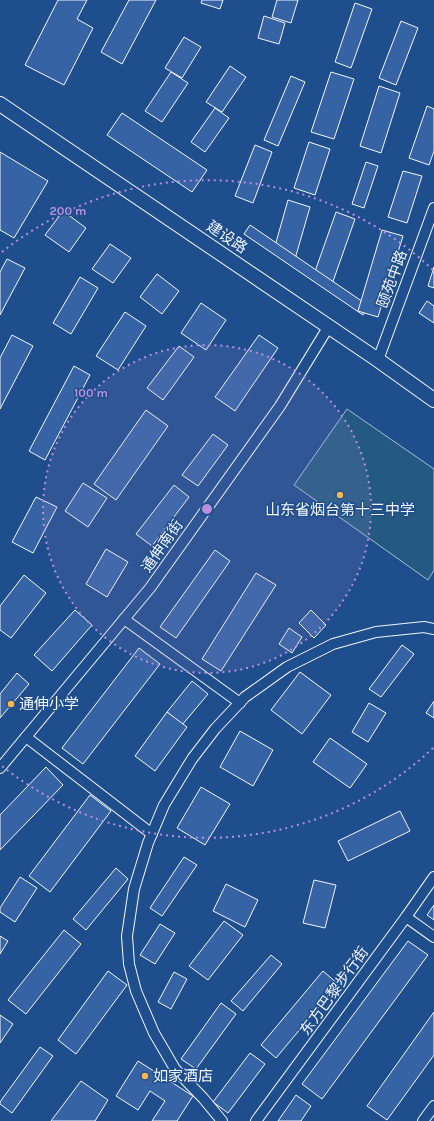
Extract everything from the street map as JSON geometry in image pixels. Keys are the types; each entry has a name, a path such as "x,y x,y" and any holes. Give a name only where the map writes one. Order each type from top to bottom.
{"street":[{"name":"建设路","path":"0,104 329,326 434,400"},
{"name":"颐苑中路","path":"378,360 434,208"},
{"name":"通伸南街","path":"0,768 150,588 280,406 329,326"},
{"path":"124,619 240,703"},
{"path":"222,1121 203,1098 175,1070 154,1034 136,991 129,964 127,936 134,889 152,834 164,805 192,759 215,729 245,697 288,667 333,644 376,632 424,627 434,629"},
{"path":"26,737 152,834"},
{"name":"东方巴黎步行街","path":"256,1121 434,877"},
{"path":"406,917 434,937"},
{"path":"424,1121 434,1106"}],"shaded area":[{"path":"347,409 434,469 434,570 428,580 294,485"}],"building":[{"path":"58,0 87,0 77,19 93,28 64,85 25,65"},
{"path":"129,0 156,0 122,64 101,52"},
{"path":"202,0 223,0 220,9 201,3"},
{"path":"277,0 298,0 291,23 272,17"},
{"path":"355,3 372,9 351,68 335,62"},
{"path":"264,16 285,23 279,44 258,38"},
{"path":"401,21 418,28 396,85 379,78"},
{"path":"184,37 201,47 182,78 165,68"},
{"path":"230,66 246,77 222,112 206,102"},
{"path":"171,72 188,83 162,122 145,111"},
{"path":"331,72 354,79 334,139 311,132"},
{"path":"291,76 305,82 278,146 264,140"},
{"path":"379,86 400,93 381,153 360,146"},
{"path":"427,106 434,109 434,151 429,165 409,158"},
{"path":"215,108 229,118 205,152 191,142"},
{"path":"122,113 207,170 192,192 107,135"},
{"path":"309,142 330,149 315,195 294,188"},
{"path":"255,145 272,152 253,203 235,196"},
{"path":"0,152 48,181 14,238 0,230"},
{"path":"366,162 378,166 364,208 352,204"},
{"path":"403,171 422,176 407,223 388,217"},
{"path":"288,200 310,207 295,259 273,253"},
{"path":"63,211 86,228 69,252 45,235"},
{"path":"336,212 355,219 331,287 312,280"},
{"path":"250,225 369,306 363,315 244,234"},
{"path":"382,230 403,236 378,317 358,311"},
{"path":"110,244 131,258 113,283 92,269"},
{"path":"7,259 25,268 0,315 0,272"},
{"path":"434,267 434,288 428,286"},
{"path":"157,274 179,291 162,314 140,297"},
{"path":"80,277 98,288 71,334 53,323"},
{"path":"427,301 434,306 434,323 419,313"},
{"path":"201,303 226,320 206,350 181,333"},
{"path":"125,312 146,326 118,370 96,356"},
{"path":"12,335 33,346 0,409 0,358"},
{"path":"259,335 278,348 235,411 215,397"},
{"path":"179,346 194,357 163,400 147,388"},
{"path":"74,366 90,375 45,460 29,451"},
{"path":"146,410 168,426 116,500 94,484"},
{"path":"213,434 228,445 198,486 182,475"},
{"path":"83,483 107,498 88,527 65,511"},
{"path":"174,485 189,497 152,546 136,534"},
{"path":"36,497 57,507 33,553 12,542"},
{"path":"106,549 128,562 107,597 86,584"},
{"path":"215,550 230,561 176,638 160,627"},
{"path":"256,573 276,585 221,671 202,659"},
{"path":"24,575 46,593 11,638 0,630 0,606"},
{"path":"75,610 92,625 52,671 34,655"},
{"path":"311,610 326,625 314,638 299,623"},
{"path":"289,628 302,637 292,653 279,644"},
{"path":"402,645 414,654 381,697 369,689"},
{"path":"139,648 160,664 83,764 62,748"},
{"path":"300,672 331,695 302,734 271,710"},
{"path":"17,673 29,684 0,718 0,694"},
{"path":"192,681 208,694 182,725 167,712"},
{"path":"434,701 434,718 426,713"},
{"path":"369,703 386,713 368,742 352,732"},
{"path":"167,712 187,727 155,771 135,756"},
{"path":"240,731 273,750 253,786 220,767"},
{"path":"330,738 367,764 350,788 313,762"},
{"path":"46,767 63,785 0,850 0,815"},
{"path":"201,787 230,804 205,845 177,828"},
{"path":"90,795 111,811 50,892 29,876"},
{"path":"400,811 410,831 348,861 338,841"},
{"path":"184,857 197,865 162,916 150,908"},
{"path":"116,868 128,879 86,930 73,919"},
{"path":"20,877 37,888 15,922 0,912 0,908"},
{"path":"314,880 336,885 325,928 303,923"},
{"path":"226,884 258,900 245,927 213,911"},
{"path":"434,905 434,920 427,915"},
{"path":"224,921 243,935 208,980 189,966"},
{"path":"160,924 175,933 155,964 140,955"},
{"path":"64,930 81,944 26,1014 8,1000"},
{"path":"0,936 8,941 0,954"},
{"path":"408,941 428,955 322,1099 302,1084"},
{"path":"271,955 282,964 243,1011 231,1001"},
{"path":"108,971 127,985 76,1054 58,1040"},
{"path":"323,971 338,984 276,1058 261,1045"},
{"path":"174,972 187,979 171,1009 158,1002"},
{"path":"221,1003 236,1014 196,1069 181,1059"},
{"path":"434,1012 434,1055 387,1120 367,1106"},
{"path":"0,1015 13,1024 0,1043"},
{"path":"40,1047 53,1056 12,1113 0,1104 0,1102"},
{"path":"250,1053 265,1064 228,1113 213,1102"},
{"name":"如家酒店","path":"138,1061 193,1096 177,1121 152,1121 165,1101 150,1091 138,1110 116,1096"},
{"path":"81,1081 108,1100 95,1121 51,1121"},
{"path":"296,1095 311,1106 301,1121 278,1121"}],"place":[{"name":"山东省烟台第十三中学","path":"340,495"},
{"name":"通伸小学","path":"11,704"},
{"name":"如家酒店","path":"145,1076"}]}
